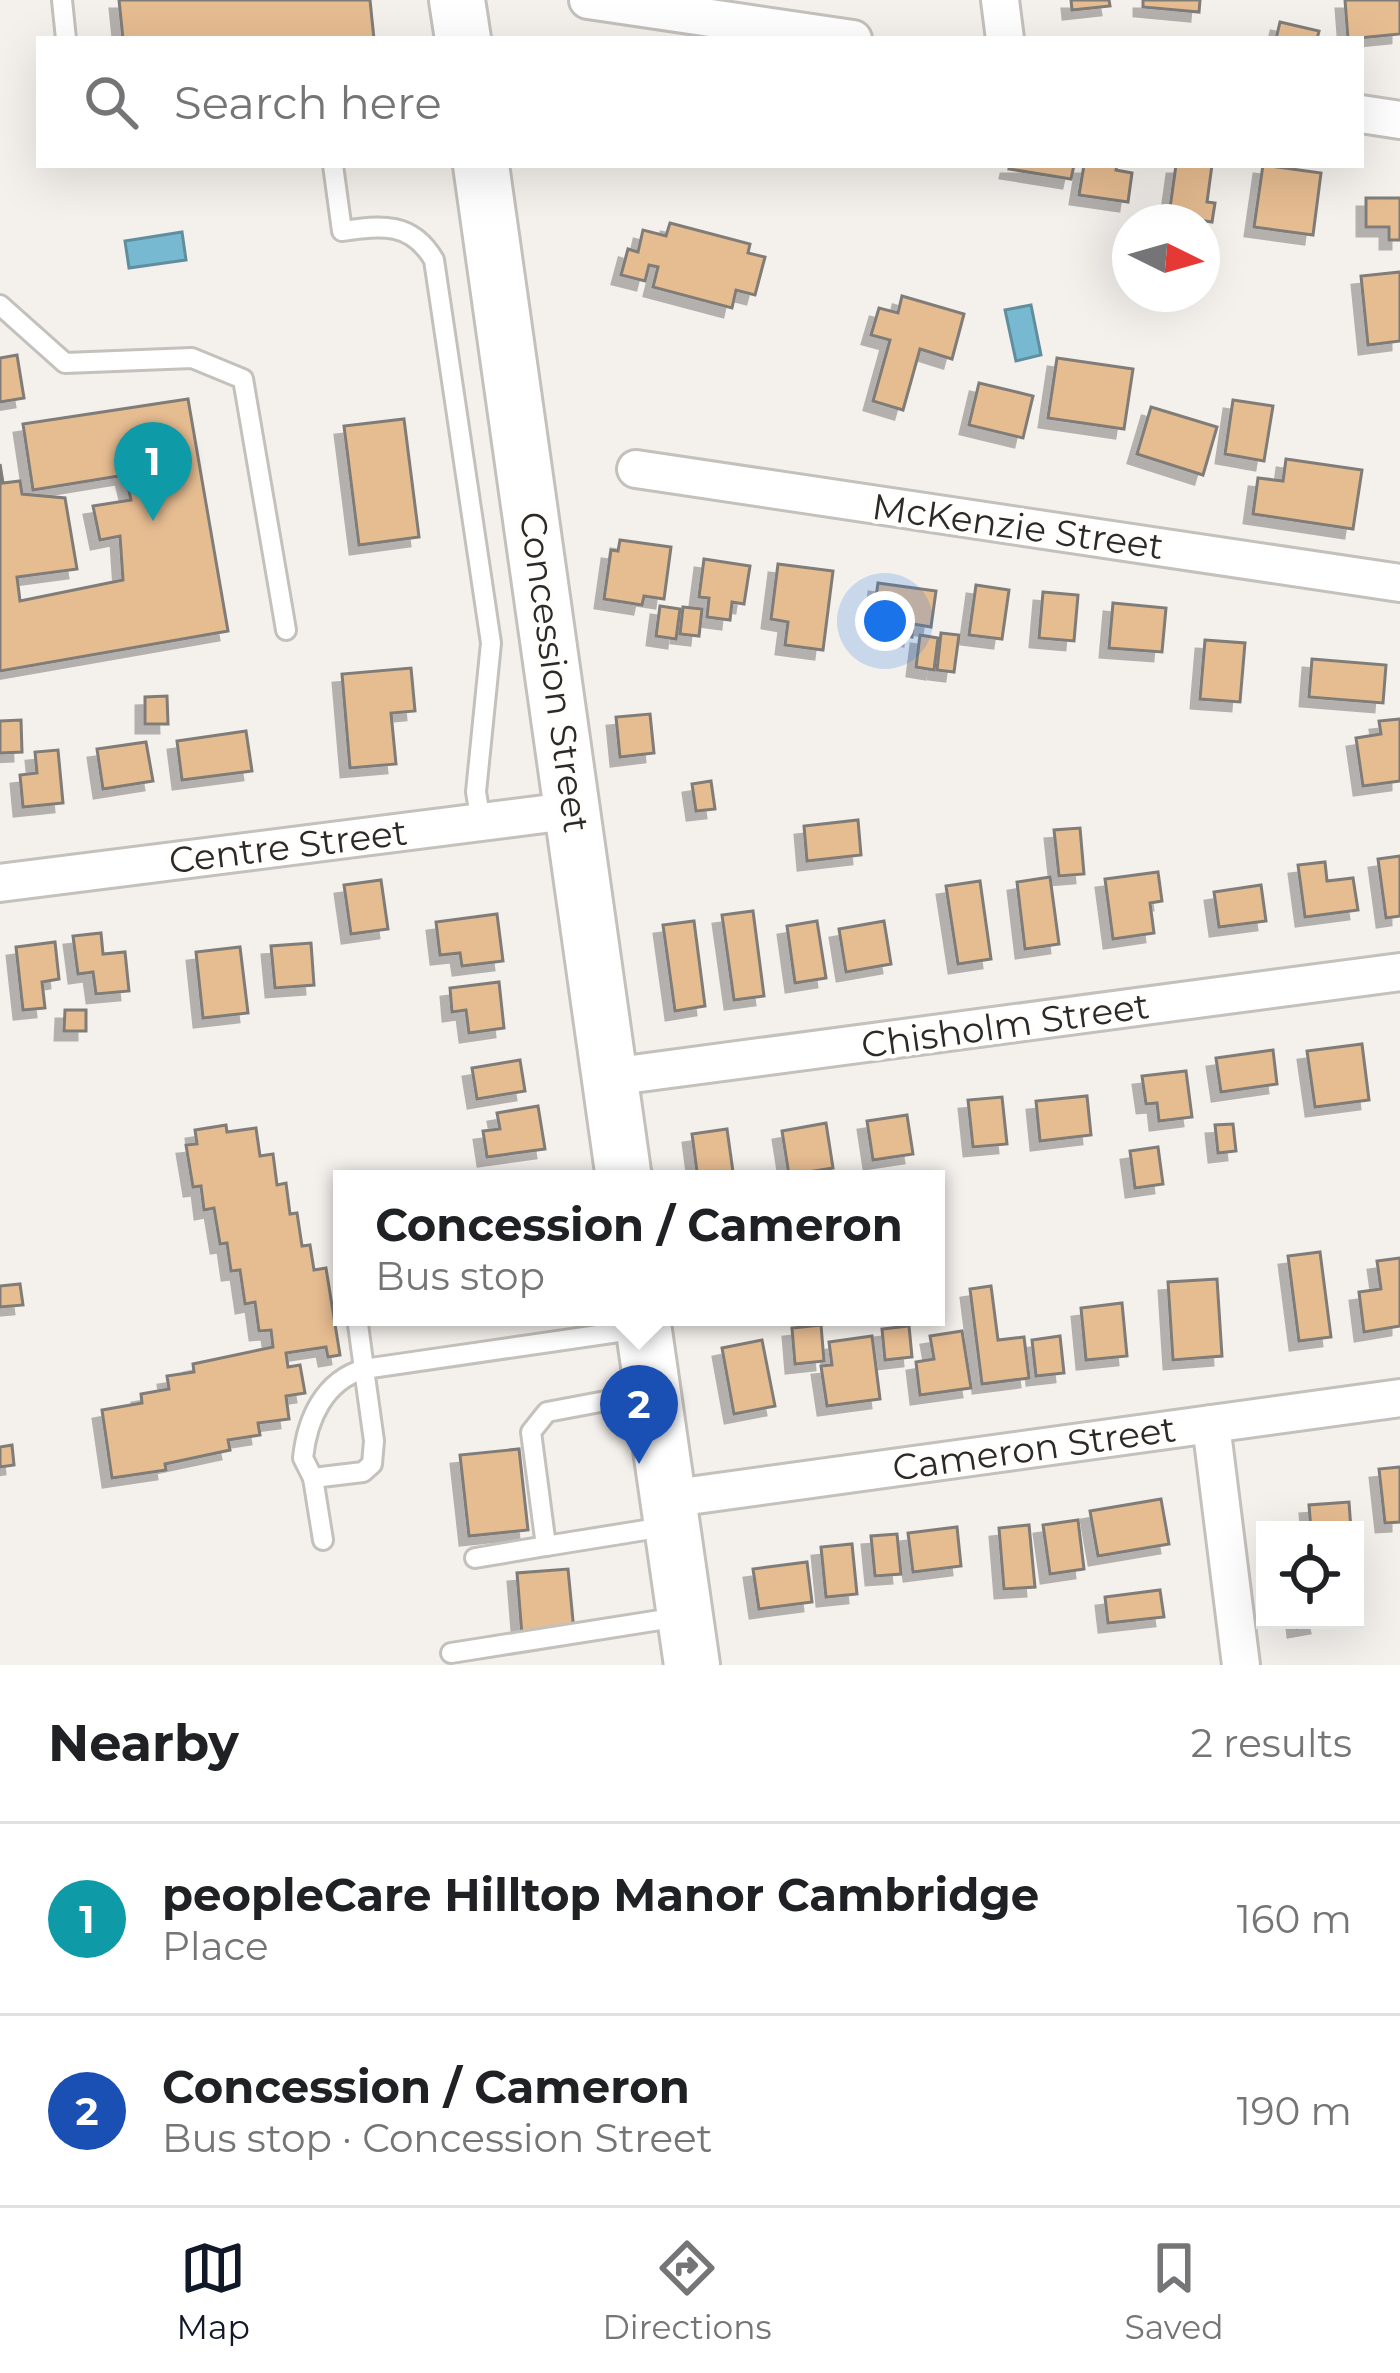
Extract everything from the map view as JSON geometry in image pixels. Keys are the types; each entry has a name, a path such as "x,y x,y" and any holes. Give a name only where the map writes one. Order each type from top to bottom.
{"main road":[{"path":"457,0 463,36"},
{"name":"Concession Street","path":"481,168 576,810 623,1170"},
{"path":"643,1326 688,1641"}],"street":[{"path":"588,0 833,36"},
{"path":"1000,0 1005,36"},
{"path":"1364,114 1400,119"},
{"name":"McKenzie Street","path":"636,469 1400,583"},
{"name":"Centre Street","path":"0,883 576,810"},
{"name":"Chisholm Street","path":"610,1077 1400,972"},
{"name":"Cameron Street","path":"669,1512 1400,1398"},
{"path":"1210,1424 1241,1665"}],"lane":[{"path":"62,0 66,36"},
{"path":"333,168 342,231 379,226 407,230 422,239 434,260 491,643 476,792 481,822"},
{"path":"0,305 65,362 192,358 243,379 286,630"},
{"path":"313,1478 363,1472 372,1464 374,1441 358,1326"},
{"path":"323,1540 313,1478 303,1458 311,1419 338,1382 364,1369 625,1326"},
{"path":"546,1546 531,1432 547,1412 652,1392"},
{"path":"475,1558 546,1546 669,1512"},
{"path":"451,1654 688,1641"}],"water":[{"path":"182,232 186,260 129,268 125,241"},
{"path":"1031,305 1041,355 1016,361 1005,310"}],"building":[{"path":"119,0 370,0 374,36 123,36"},
{"path":"1071,0 1109,0 1110,6 1072,10"},
{"path":"1143,0 1200,0 1199,12 1143,7"},
{"path":"1345,0 1400,0 1400,34 1348,36"},
{"path":"1280,22 1319,31 1318,36 1277,36"},
{"path":"1009,168 1073,168 1071,179"},
{"path":"1084,168 1132,173 1128,202 1079,195"},
{"path":"1176,168 1212,168 1207,202 1215,203 1171,204"},
{"path":"1263,168 1321,173 1313,235 1254,227"},
{"path":"1366,198 1400,198 1400,240 1389,240 1389,227 1366,227"},
{"path":"670,223 750,244 748,253 765,257 755,295 736,290 732,308 653,287 658,267 649,265 645,281 621,275 628,249 638,252 643,230 666,236"},
{"path":"1400,272 1400,341 1368,345 1361,276"},
{"path":"902,296 964,314 952,359 920,349 903,410 873,401 890,340 871,335 879,308 898,313"},
{"path":"17,355 24,398 0,402 0,358"},
{"path":"1057,358 1133,369 1124,429 1048,418"},
{"path":"979,383 1033,396 1023,438 969,425"},
{"path":"188,399 228,631 0,671 0,464 3,483 20,481 22,494 65,498 77,569 17,577 20,601 123,580 120,536 100,540 93,506 131,500 125,475 33,490 23,424"},
{"path":"1233,400 1273,406 1264,461 1225,454"},
{"path":"1151,407 1217,427 1203,475 1137,454"},
{"path":"404,419 419,537 359,545 344,426"},
{"path":"1286,459 1362,470 1353,529 1253,514 1258,478 1283,481"},
{"path":"620,540 671,547 664,599 644,596 642,605 604,599 611,550 618,551"},
{"path":"704,559 750,566 744,604 732,602 730,620 707,617 709,598 699,597"},
{"path":"778,564 833,571 823,650 785,645 788,622 771,619"},
{"path":"878,583 936,591 931,627 913,624 912,637 894,634 895,621 873,618"},
{"path":"976,585 1009,590 1002,639 969,635"},
{"path":"1043,592 1078,595 1074,641 1039,638"},
{"path":"1113,603 1166,608 1162,652 1109,648"},
{"path":"660,606 680,609 676,639 656,636"},
{"path":"683,607 702,609 699,636 680,634"},
{"path":"941,633 959,635 954,672 937,670"},
{"path":"920,635 938,638 934,670 916,667"},
{"path":"1205,640 1245,643 1240,702 1200,699"},
{"path":"1312,659 1386,665 1383,703 1309,697"},
{"path":"411,668 415,711 391,713 396,764 350,768 342,674"},
{"path":"167,696 168,724 145,724 145,697"},
{"path":"650,714 654,753 620,757 616,717"},
{"path":"1400,719 1400,781 1363,786 1356,738 1381,734 1379,721"},
{"path":"21,720 22,752 0,753 0,721"},
{"path":"246,731 252,771 182,780 177,741"},
{"path":"146,742 153,781 103,789 97,749"},
{"path":"58,750 63,803 23,807 20,775 37,773 35,752"},
{"path":"711,781 715,809 696,811 692,784"},
{"path":"858,820 861,855 807,861 804,826"},
{"path":"1080,828 1084,874 1059,876 1054,830"},
{"path":"1400,856 1400,916 1386,918 1378,859"},
{"path":"1325,862 1327,881 1353,878 1358,910 1305,917 1298,865"},
{"path":"1158,872 1162,901 1150,903 1154,933 1113,939 1105,879"},
{"path":"1050,877 1059,944 1025,949 1017,882"},
{"path":"381,880 388,929 351,934 344,885"},
{"path":"980,881 991,959 958,964 946,886"},
{"path":"1261,885 1266,921 1219,927 1214,892"},
{"path":"753,911 764,996 734,1000 722,915"},
{"path":"497,914 503,961 462,966 460,953 440,955 436,922"},
{"path":"694,921 705,1006 675,1011 663,925"},
{"path":"817,921 826,978 795,983 787,926"},
{"path":"884,921 891,964 846,972 839,929"},
{"path":"101,933 103,954 125,952 129,991 96,994 93,972 78,974 73,936"},
{"path":"55,942 59,979 42,982 45,1008 23,1010 16,947"},
{"path":"311,943 314,985 275,988 271,946"},
{"path":"240,947 248,1013 203,1018 196,952"},
{"path":"499,982 504,1028 469,1033 466,1010 452,1012 450,988"},
{"path":"65,1010 86,1010 86,1031 64,1031"},
{"path":"1362,1044 1369,1100 1315,1107 1307,1051"},
{"path":"1273,1050 1277,1084 1221,1092 1216,1058"},
{"path":"520,1060 525,1091 477,1099 472,1068"},
{"path":"1186,1071 1192,1117 1159,1121 1157,1103 1146,1104 1142,1076"},
{"path":"1087,1096 1091,1135 1040,1141 1036,1101"},
{"path":"1002,1097 1007,1144 973,1147 968,1100"},
{"path":"538,1106 545,1149 487,1157 483,1131 500,1129 497,1113"},
{"path":"907,1115 913,1154 873,1160 867,1121"},
{"path":"826,1123 833,1168 788,1170 782,1131"},
{"path":"1233,1124 1236,1151 1218,1153 1215,1125"},
{"path":"226,1125 227,1132 256,1128 260,1156 273,1154 277,1185 286,1183 290,1214 297,1213 302,1246 310,1245 314,1270 326,1268 340,1355 328,1357 326,1347 286,1353 288,1367 300,1365 305,1393 286,1396 289,1419 258,1423 260,1435 228,1440 230,1450 165,1464 166,1470 112,1478 102,1410 142,1403 141,1394 169,1389 167,1376 194,1372 193,1364 273,1347 271,1330 259,1331 255,1302 245,1304 240,1270 231,1271 214,1208 204,1210 201,1186 193,1187 186,1145 197,1144 195,1130"},
{"path":"727,1129 733,1170 697,1170 692,1134"},
{"path":"1158,1147 1163,1184 1135,1188 1130,1151"},
{"path":"1320,1252 1331,1337 1299,1341 1288,1256"},
{"path":"1400,1258 1400,1326 1364,1332 1359,1292 1381,1289 1377,1261"},
{"path":"1217,1279 1222,1356 1173,1360 1168,1282"},
{"path":"20,1284 23,1305 0,1307 0,1286"},
{"path":"991,1286 998,1340 1024,1337 1029,1378 982,1384 970,1289"},
{"path":"1122,1303 1127,1356 1086,1360 1081,1308"},
{"path":"821,1326 824,1361 795,1364 792,1328"},
{"path":"909,1326 912,1357 885,1360 882,1329"},
{"path":"962,1331 971,1388 920,1395 916,1362 934,1359 930,1336"},
{"path":"872,1336 880,1399 827,1406 821,1366 832,1365 829,1342"},
{"path":"1060,1336 1064,1373 1036,1376 1032,1340"},
{"path":"762,1340 775,1406 734,1414 722,1348"},
{"path":"12,1445 14,1465 0,1467 0,1447"},
{"path":"519,1449 528,1530 469,1536 460,1455"},
{"path":"1400,1467 1400,1522 1385,1523 1379,1469"},
{"path":"1161,1499 1169,1544 1098,1556 1090,1511"},
{"path":"1349,1502 1350,1521 1310,1521 1309,1505"},
{"path":"1078,1520 1084,1569 1050,1574 1043,1525"},
{"path":"1029,1525 1035,1587 1004,1589 999,1528"},
{"path":"957,1527 961,1566 913,1572 908,1533"},
{"path":"897,1534 901,1574 875,1576 871,1536"},
{"path":"852,1544 857,1594 826,1597 821,1547"},
{"path":"807,1562 812,1602 759,1609 753,1569"},
{"path":"568,1569 574,1631 522,1635 517,1573"},
{"path":"1160,1590 1164,1617 1108,1623 1105,1597"}],"place":[{"name":"peopleCare Hilltop Manor Cambridge","path":"153,521"},
{"name":"Concession / Cameron","path":"639,1464"}]}
